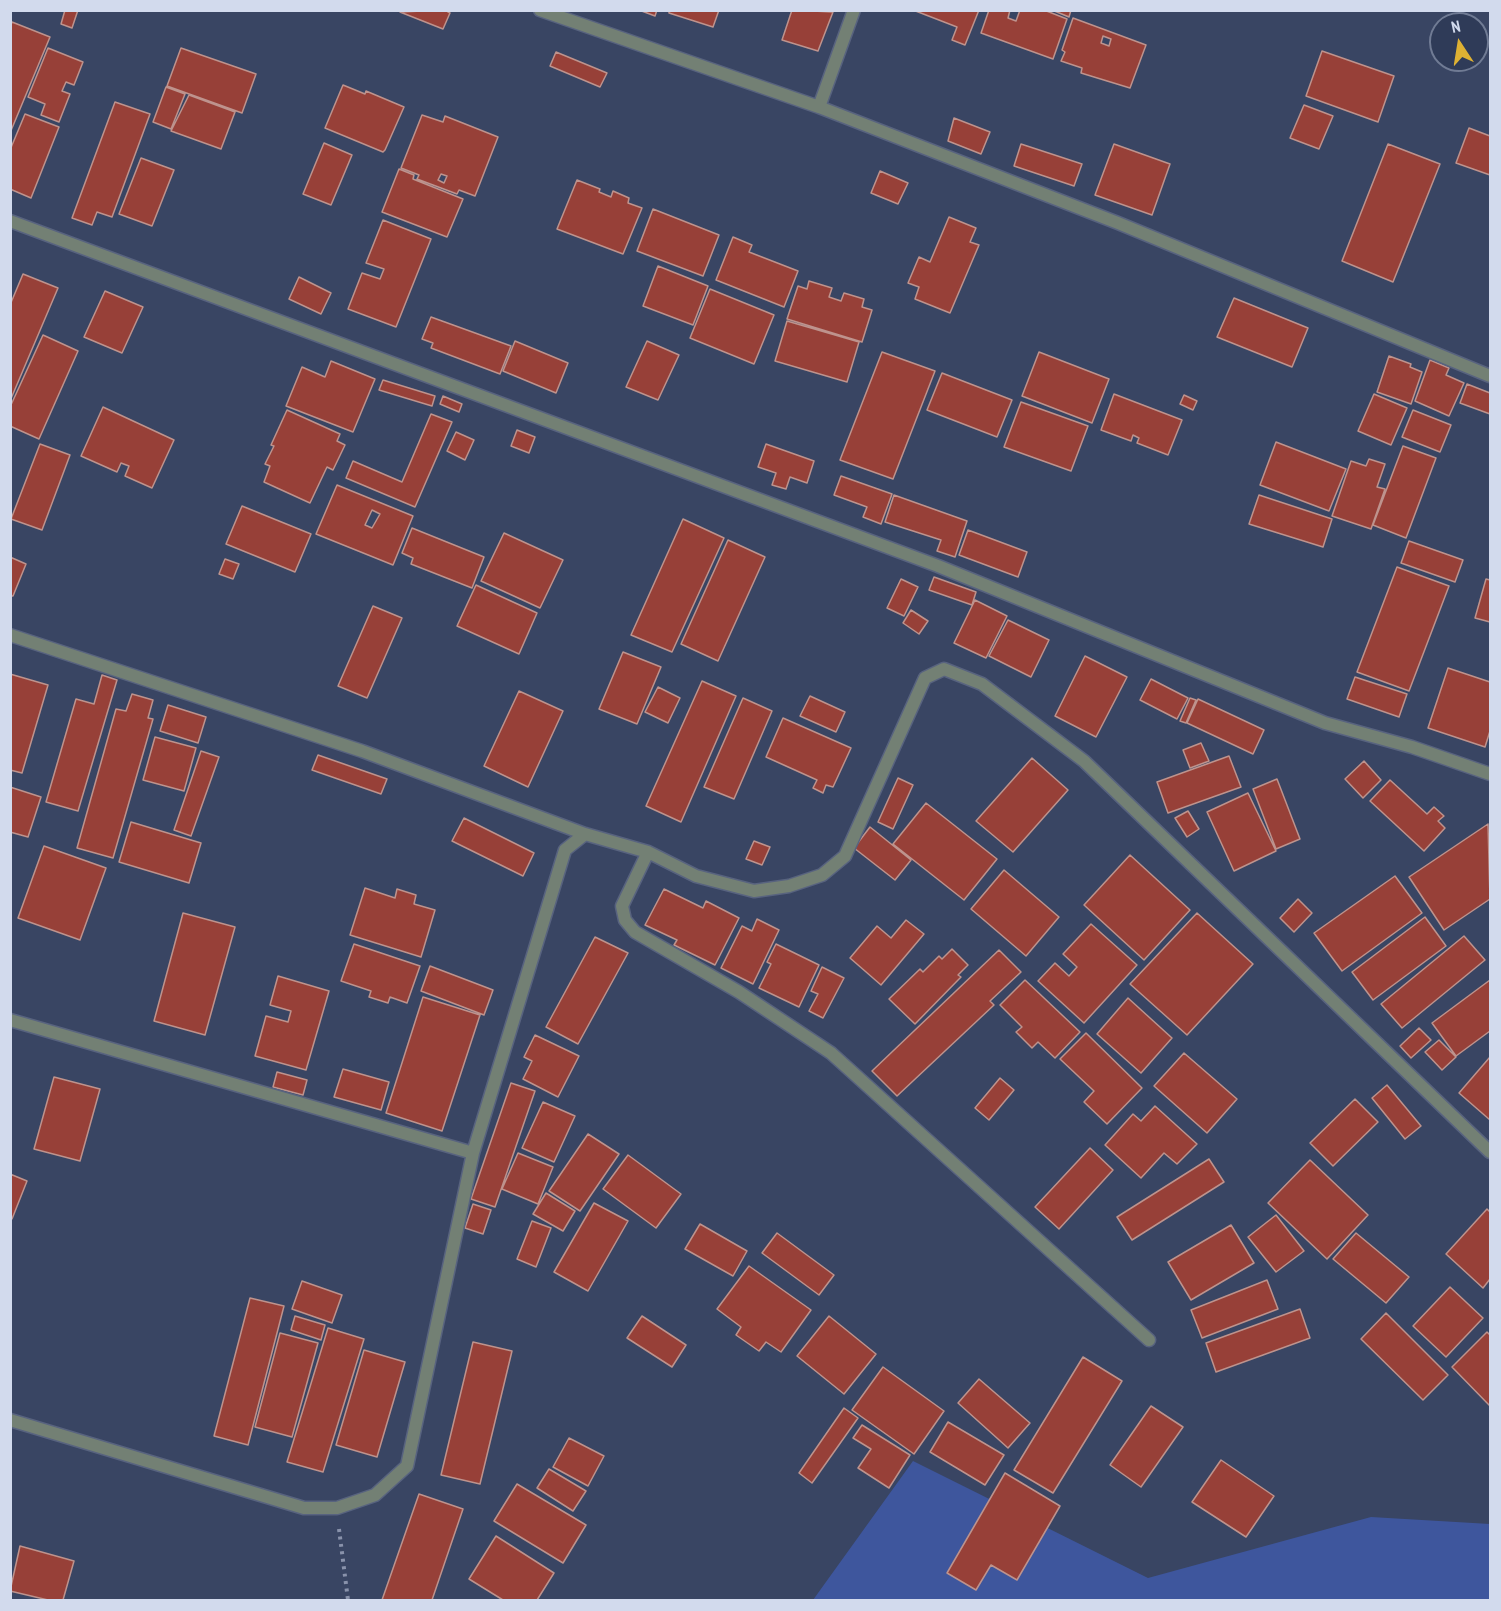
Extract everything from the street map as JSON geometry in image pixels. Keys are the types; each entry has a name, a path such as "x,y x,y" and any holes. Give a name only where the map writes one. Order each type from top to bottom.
{"street":[{"path":"540,10 819,106 1118,223 1491,376"},
{"path":"819,106 854,10"},
{"path":"10,221 938,566 1324,723 1412,747 1491,774"},
{"path":"10,635 362,751 585,834 648,852 696,876 754,891 789,886 822,875 845,856 925,678 944,669 982,684 1084,761 1491,1152"},
{"path":"10,1420 304,1508 337,1508 375,1495 407,1466 473,1154 565,850 585,834"},
{"path":"648,852 622,906 625,920 635,932 739,992 831,1053 1149,1340"},
{"path":"10,1020 473,1154"}],"path":[{"path":"337,1508 348,1600"}],"shaded area":[{"path":"913,1461 1148,1578 1371,1517 1490,1524 1490,1600 813,1600"}],"building":[{"path":"65,10 78,10 72,28 61,24"},
{"path":"445,10 450,13 443,29 400,12"},
{"path":"639,10 657,10 655,16"},
{"path":"669,10 719,10 713,27 669,13"},
{"path":"792,10 833,12 818,51 782,40"},
{"path":"913,10 979,10 965,45 952,40 957,27"},
{"path":"989,10 1010,10 1008,18 1016,21 1020,10 1044,10 1067,19 1053,59 981,33"},
{"path":"1052,10 1071,10 1069,17"},
{"path":"1073,18 1146,45 1130,88 1081,73 1082,68 1061,61 1065,52 1062,50","holes":["1103,36 1111,39 1109,46 1101,43"]},
{"path":"12,22 50,37 10,133 10,27"},
{"path":"48,48 83,62 74,85 66,82 62,91 70,94 59,122 41,115 45,104 28,97"},
{"path":"181,48 256,74 242,113 167,86"},
{"path":"1322,51 1394,76 1378,122 1306,96"},
{"path":"556,52 607,73 600,87 550,66"},
{"path":"343,85 365,94 366,91 404,107 383,152 325,128"},
{"path":"166,87 185,94 171,129 153,122"},
{"path":"189,95 235,112 221,149 171,131"},
{"path":"115,102 150,114 112,217 97,212 92,225 72,218"},
{"path":"1304,105 1333,116 1319,149 1290,138"},
{"path":"25,114 59,127 31,198 10,189 10,150"},
{"path":"422,115 443,122 445,116 498,137 475,196 459,190 457,194 417,179 419,175 401,168","holes":["441,174 447,176 444,183 438,180"]},
{"path":"954,118 990,132 981,154 948,141"},
{"path":"1469,128 1490,136 1490,175 1456,163"},
{"path":"324,143 352,155 331,205 303,194"},
{"path":"1021,144 1082,164 1074,186 1014,166"},
{"path":"1114,144 1170,164 1152,215 1095,195"},
{"path":"1388,144 1440,164 1393,282 1342,261"},
{"path":"141,158 174,170 152,226 119,214"},
{"path":"399,169 414,175 413,179 463,199 447,237 382,212"},
{"path":"880,171 908,183 898,204 871,193"},
{"path":"577,180 600,189 599,192 611,197 613,191 629,198 628,203 642,208 623,254 557,229"},
{"path":"653,209 719,235 703,276 637,251"},
{"path":"949,217 976,228 970,242 979,245 950,313 915,299 919,287 908,283 919,257 930,262"},
{"path":"383,220 431,239 396,327 348,309 362,273 380,279 384,269 366,263"},
{"path":"733,237 752,245 749,252 798,271 784,307 716,280"},
{"path":"658,266 708,286 693,325 643,306"},
{"path":"23,274 58,288 10,401 10,305"},
{"path":"299,277 331,293 321,314 289,299"},
{"path":"809,281 832,288 829,297 841,301 844,293 864,299 862,307 872,310 862,342 787,319 798,286 807,289"},
{"path":"710,289 774,315 754,364 690,338"},
{"path":"105,291 143,307 122,353 84,337"},
{"path":"1234,298 1308,328 1292,367 1217,337"},
{"path":"431,317 511,346 500,374 431,348 433,343 422,339"},
{"path":"787,321 859,342 847,382 775,361"},
{"path":"43,335 78,351 39,439 10,426 10,407"},
{"path":"515,341 568,363 556,393 503,371"},
{"path":"647,341 679,355 658,400 626,387"},
{"path":"882,352 935,371 893,479 840,460"},
{"path":"1039,352 1109,379 1092,423 1022,396"},
{"path":"1389,356 1411,364 1410,367 1422,372 1411,404 1377,392"},
{"path":"1430,360 1449,368 1446,375 1464,383 1449,416 1415,401"},
{"path":"331,361 375,379 353,432 286,406 302,367 325,377"},
{"path":"942,373 1012,400 997,437 927,410"},
{"path":"383,380 435,396 432,406 379,390"},
{"path":"1467,384 1490,393 1490,414 1460,403"},
{"path":"1114,394 1182,420 1168,455 1137,443 1139,438 1133,435 1131,441 1101,430"},
{"path":"1374,394 1407,408 1391,445 1358,431"},
{"path":"1184,395 1197,401 1193,410 1180,404"},
{"path":"443,396 462,404 459,412 440,404"},
{"path":"1021,402 1088,426 1071,471 1004,447"},
{"path":"103,407 174,440 152,488 125,476 129,466 121,463 117,472 81,456"},
{"path":"287,410 340,434 337,441 345,445 333,470 327,467 310,503 264,482 270,466 265,464 274,446 271,445"},
{"path":"1413,410 1451,425 1440,452 1402,437"},
{"path":"431,414 452,422 415,507 346,478 353,461 402,482"},
{"path":"517,430 535,437 529,453 511,446"},
{"path":"456,432 474,440 465,460 447,451"},
{"path":"1276,442 1346,469 1329,511 1260,485"},
{"path":"40,444 70,455 42,530 11,519"},
{"path":"766,444 814,461 807,483 790,477 786,489 772,485 776,473 758,467"},
{"path":"1403,446 1436,458 1406,538 1373,525"},
{"path":"1369,459 1385,464 1377,487 1385,489 1371,529 1332,516 1351,461 1366,466"},
{"path":"841,476 892,494 881,524 863,517 867,507 834,495"},
{"path":"337,485 413,516 393,565 316,534","holes":["372,510 380,514 372,528 365,525"]},
{"path":"894,495 967,521 955,557 937,551 941,540 885,522"},
{"path":"1259,495 1332,519 1323,547 1249,524"},
{"path":"242,506 311,534 295,572 226,544"},
{"path":"683,519 724,538 672,652 631,635"},
{"path":"412,528 484,557 472,588 411,564 413,558 402,553"},
{"path":"968,530 1027,552 1018,577 959,555"},
{"path":"504,533 563,560 540,608 481,581"},
{"path":"728,540 765,557 718,661 681,644"},
{"path":"1409,541 1463,560 1455,582 1401,563"},
{"path":"10,557 26,564 13,596 10,596"},
{"path":"225,559 239,564 233,579 219,574"},
{"path":"1397,567 1449,586 1409,691 1357,672"},
{"path":"934,577 976,592 972,605 929,590"},
{"path":"901,579 918,587 904,616 887,608"},
{"path":"1486,579 1490,580 1490,622 1475,618"},
{"path":"476,585 537,613 519,654 457,626"},
{"path":"975,600 1007,616 986,658 954,643"},
{"path":"373,606 402,618 367,698 338,686"},
{"path":"911,610 928,621 919,634 903,623"},
{"path":"1008,620 1049,640 1031,677 989,656"},
{"path":"623,652 661,667 637,724 599,709"},
{"path":"1085,656 1127,677 1096,737 1055,716"},
{"path":"1448,668 1490,682 1490,731 1485,747 1428,728"},
{"path":"10,674 48,685 22,773 10,770"},
{"path":"102,675 117,680 78,811 46,802 76,699 94,704"},
{"path":"1355,677 1407,694 1399,717 1347,699"},
{"path":"1151,679 1188,698 1177,719 1140,700"},
{"path":"702,681 736,696 681,822 646,806"},
{"path":"658,687 680,698 668,723 645,712"},
{"path":"519,691 563,711 528,787 484,766"},
{"path":"132,694 153,700 148,718 153,719 113,858 77,848 116,709 126,711"},
{"path":"810,696 845,712 836,732 800,716"},
{"path":"743,698 772,711 734,799 704,787"},
{"path":"1190,698 1196,700 1186,723 1180,721"},
{"path":"1198,699 1264,730 1253,754 1187,723"},
{"path":"168,705 206,717 198,743 160,731"},
{"path":"783,718 851,748 833,787 826,785 823,793 813,788 817,780 766,757"},
{"path":"155,737 196,748 184,791 143,780"},
{"path":"1201,743 1209,761 1190,768 1183,750"},
{"path":"201,751 219,757 191,836 174,830"},
{"path":"318,755 387,779 381,794 312,770"},
{"path":"1229,756 1241,787 1168,813 1157,782"},
{"path":"1032,758 1068,790 1013,852 976,821"},
{"path":"1364,761 1381,780 1363,798 1345,779"},
{"path":"898,778 913,785 893,829 878,822"},
{"path":"1277,779 1300,839 1276,849 1253,789"},
{"path":"1390,780 1427,814 1434,807 1444,816 1438,821 1445,828 1424,851 1370,801"},
{"path":"10,787 41,797 28,837 10,832"},
{"path":"1248,793 1276,851 1234,871 1207,812"},
{"path":"926,803 997,859 964,900 893,844"},
{"path":"1188,811 1199,829 1187,837 1175,818"},
{"path":"464,818 534,853 523,876 452,841"},
{"path":"131,822 201,843 189,883 119,862"},
{"path":"1488,824 1490,899 1444,930 1409,877"},
{"path":"870,827 911,860 895,880 854,848"},
{"path":"754,841 770,847 762,865 746,859"},
{"path":"44,846 106,868 80,940 18,918"},
{"path":"1130,855 1190,910 1144,960 1084,905"},
{"path":"1004,870 1059,917 1026,956 971,909"},
{"path":"1395,876 1422,913 1342,971 1314,933"},
{"path":"365,888 395,898 397,889 416,895 414,904 435,910 421,957 350,935"},
{"path":"664,889 703,908 706,901 739,918 715,965 674,945 677,940 645,925"},
{"path":"1298,899 1312,913 1294,932 1280,918"},
{"path":"183,913 235,927 205,1035 154,1021"},
{"path":"1197,913 1253,964 1187,1035 1130,984"},
{"path":"1425,917 1446,946 1373,1000 1352,972"},
{"path":"757,919 779,930 753,984 721,968 742,926 752,931"},
{"path":"906,920 924,934 881,985 850,958 877,926 891,938"},
{"path":"1091,924 1137,965 1084,1023 1038,981 1055,963 1069,976 1077,967 1063,954"},
{"path":"1464,936 1485,960 1402,1028 1381,1004"},
{"path":"595,937 628,953 578,1044 546,1027"},
{"path":"354,944 420,966 407,1003 390,997 388,1003 369,997 371,991 341,981"},
{"path":"776,944 819,965 799,1007 759,988 771,964 767,962"},
{"path":"952,949 968,965 958,975 961,977 915,1024 889,999 920,969 923,972 939,956 942,959"},
{"path":"999,950 1021,972 990,1001 994,1005 897,1096 872,1071"},
{"path":"430,966 493,990 484,1015 421,991"},
{"path":"822,967 844,978 823,1018 809,1011 818,994 811,991"},
{"path":"278,976 329,991 306,1070 255,1056 266,1016 288,1022 291,1011 270,1005"},
{"path":"1025,980 1080,1032 1055,1058 1038,1042 1032,1048 1016,1032 1022,1027 1000,1005"},
{"path":"1490,980 1490,1031 1456,1056 1432,1023"},
{"path":"423,997 480,1015 442,1131 386,1113"},
{"path":"1128,998 1172,1038 1141,1073 1097,1034"},
{"path":"1419,1028 1431,1040 1411,1058 1400,1046"},
{"path":"1086,1033 1142,1088 1107,1124 1084,1102 1094,1091 1060,1059"},
{"path":"535,1035 579,1056 558,1097 523,1079 532,1061 524,1057"},
{"path":"1439,1040 1456,1057 1442,1070 1425,1052"},
{"path":"1184,1053 1237,1099 1207,1133 1154,1086"},
{"path":"1490,1057 1490,1120 1459,1093"},
{"path":"343,1069 389,1082 381,1110 334,1097"},
{"path":"277,1072 307,1080 303,1095 273,1087"},
{"path":"54,1077 100,1089 80,1161 34,1149"},
{"path":"1000,1078 1014,1090 989,1120 975,1108"},
{"path":"511,1083 535,1091 495,1207 471,1199"},
{"path":"1387,1085 1421,1126 1405,1139 1372,1098"},
{"path":"1355,1099 1378,1122 1333,1166 1310,1143"},
{"path":"543,1102 575,1116 554,1162 522,1148"},
{"path":"1155,1106 1197,1144 1177,1164 1164,1153 1141,1178 1105,1145 1133,1114 1141,1121"},
{"path":"588,1134 619,1154 580,1211 549,1191"},
{"path":"1090,1148 1113,1170 1059,1229 1035,1207"},
{"path":"518,1153 553,1167 538,1204 502,1189"},
{"path":"628,1155 681,1194 656,1228 603,1189"},
{"path":"1209,1159 1224,1182 1132,1240 1117,1217"},
{"path":"1310,1160 1368,1215 1327,1259 1268,1203"},
{"path":"10,1174 27,1181 12,1219 10,1219"},
{"path":"546,1193 575,1211 563,1231 533,1214"},
{"path":"594,1203 628,1221 588,1291 554,1272"},
{"path":"473,1204 491,1210 483,1234 465,1228"},
{"path":"1487,1209 1490,1212 1490,1279 1483,1288 1446,1254"},
{"path":"1276,1215 1304,1251 1276,1272 1248,1237"},
{"path":"532,1221 551,1228 536,1267 517,1259"},
{"path":"700,1224 747,1251 733,1276 685,1249"},
{"path":"1231,1225 1254,1263 1191,1300 1168,1262"},
{"path":"777,1233 834,1275 819,1295 762,1253"},
{"path":"1356,1233 1409,1277 1386,1303 1333,1259"},
{"path":"749,1266 811,1310 781,1352 766,1342 759,1351 736,1335 741,1327 717,1309"},
{"path":"1267,1280 1278,1309 1202,1338 1191,1310"},
{"path":"302,1281 342,1295 332,1323 292,1309"},
{"path":"1450,1287 1483,1318 1446,1357 1413,1326"},
{"path":"250,1298 284,1306 248,1445 214,1436"},
{"path":"1300,1309 1310,1338 1216,1372 1206,1343"},
{"path":"1386,1313 1448,1375 1423,1400 1361,1339"},
{"path":"295,1316 325,1325 321,1340 291,1330"},
{"path":"642,1316 686,1345 672,1367 627,1338"},
{"path":"829,1316 876,1354 844,1394 797,1356"},
{"path":"328,1328 364,1339 323,1472 287,1462"},
{"path":"1487,1332 1490,1335 1490,1406 1452,1367"},
{"path":"280,1333 318,1343 292,1437 255,1427"},
{"path":"473,1342 512,1351 480,1484 441,1475"},
{"path":"364,1350 405,1362 377,1457 336,1445"},
{"path":"1083,1357 1122,1381 1053,1493 1014,1470"},
{"path":"883,1367 944,1411 914,1454 852,1410"},
{"path":"979,1379 1030,1423 1008,1448 958,1403"},
{"path":"1151,1406 1183,1427 1141,1487 1110,1465"},
{"path":"844,1408 858,1418 812,1483 799,1473"},
{"path":"948,1422 1004,1455 985,1485 930,1452"},
{"path":"862,1425 910,1455 889,1488 858,1468 871,1449 853,1438"},
{"path":"569,1438 604,1456 588,1486 553,1467"},
{"path":"1221,1460 1274,1496 1246,1537 1192,1502"},
{"path":"549,1469 586,1491 573,1511 537,1488"},
{"path":"1005,1473 1060,1506 1017,1580 991,1565 976,1590 947,1573"},
{"path":"517,1484 586,1525 563,1563 494,1521"},
{"path":"419,1494 463,1509 432,1600 382,1600"},
{"path":"496,1536 554,1573 537,1600 503,1600 469,1579"},
{"path":"20,1546 74,1561 63,1600 48,1600 10,1591"}]}
